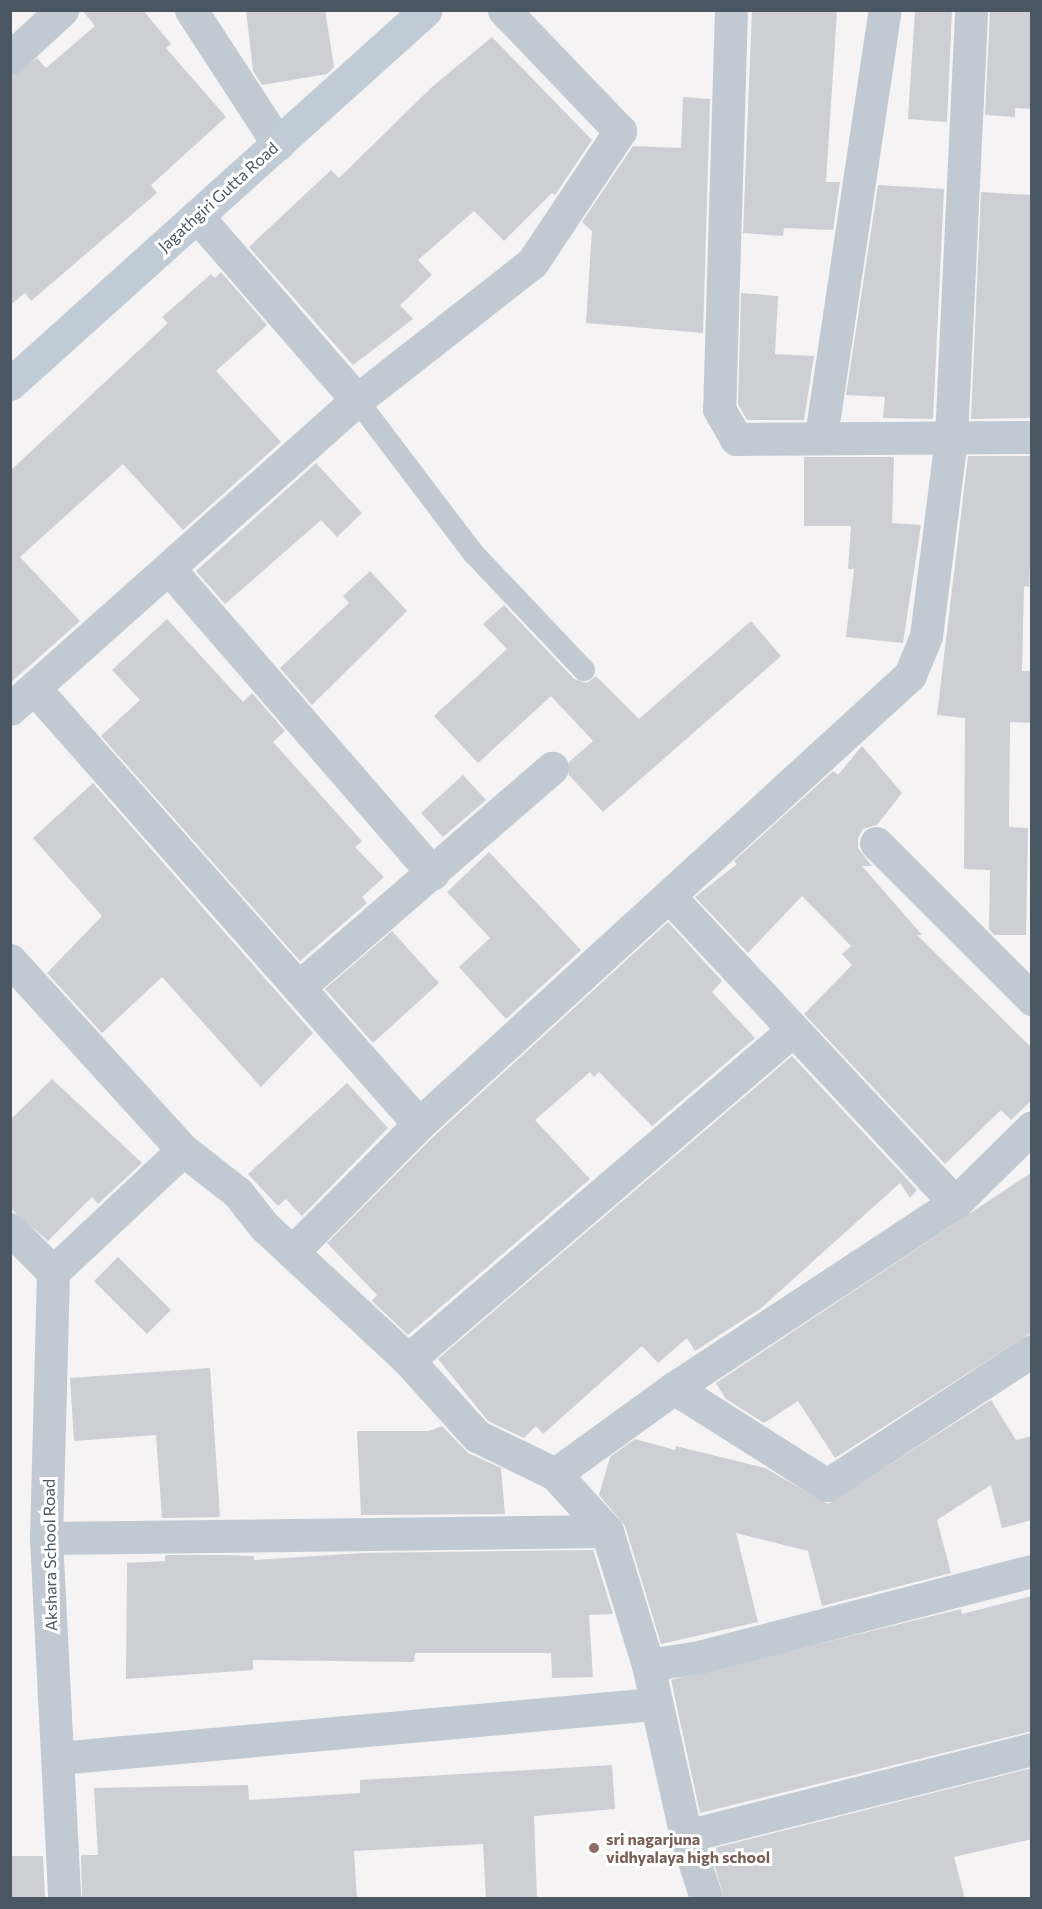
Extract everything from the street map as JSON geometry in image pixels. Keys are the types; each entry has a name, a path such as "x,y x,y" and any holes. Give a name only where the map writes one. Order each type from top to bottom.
{"street":[{"path":"10,58 62,10"},
{"path":"191,10 278,144"},
{"name":"Jagathgiri Gutta Road","path":"10,384 426,10"},
{"path":"419,1124 299,987 23,699 171,571 357,400 532,263 620,131 504,10"},
{"path":"731,10 719,409 736,439 821,436 1032,437"},
{"path":"821,436 885,10"},
{"path":"292,1252 419,1124 910,675 926,636 951,438 971,10"},
{"path":"197,216 357,400"},
{"path":"171,571 433,873"},
{"path":"299,987 552,768"},
{"path":"876,843 1032,999"},
{"path":"669,896 955,1203"},
{"path":"10,960 183,1150 238,1193 292,1252 408,1360 477,1436 555,1474 607,1531 648,1665 654,1704 686,1836 706,1899"},
{"path":"408,1360 793,1030"},
{"path":"555,1474 674,1388 955,1203 1032,1127"},
{"path":"10,1229 53,1272 183,1150"},
{"name":"Akshara School Road","path":"53,1272 46,1538 64,1899"},
{"path":"674,1388 827,1485 1032,1351"},
{"path":"46,1538 607,1531"},
{"path":"648,1665 699,1656 1032,1571"},
{"path":"58,1758 654,1704"},
{"path":"686,1836 1032,1749"}],"lane":[{"path":"357,400 474,554 584,670"}],"building":[{"path":"82,10 143,10 171,44 166,48 226,117 151,185 157,193 31,301 25,293 10,305 10,76 37,58 46,68 95,26"},
{"path":"246,10 325,10 334,67 327,74 262,85 253,71"},
{"path":"752,10 837,10 826,182 840,182 833,230 784,228 783,236 743,233"},
{"path":"915,10 952,10 947,122 908,119"},
{"path":"990,10 1032,10 1032,109 1015,108 1015,117 985,115"},
{"path":"492,37 592,140 555,195 552,193 504,241 474,211 418,260 432,275 400,305 413,319 353,365 249,247 331,170 339,178 432,87"},
{"path":"683,97 710,99 703,333 586,323 592,231 582,222 633,146 681,148"},
{"path":"878,185 944,189 933,419 883,418 885,397 846,395"},
{"path":"981,192 1032,195 1032,418 971,419"},
{"path":"221,272 267,325 216,371 281,442 183,530 123,464 20,557 80,621 10,683 10,471 168,323 162,317 211,274 215,278"},
{"path":"741,293 778,296 775,354 814,356 804,420 747,420 738,404"},
{"path":"968,456 1032,456 1029,587 1024,586 1022,671 1032,671 1032,723 1010,722 1009,827 1028,828 1026,935 994,935 989,929 990,870 964,869 965,718 937,715"},
{"path":"804,457 894,457 892,523 921,525 903,643 846,637 854,569 848,569 851,526 804,526"},
{"path":"316,463 362,513 337,537 321,520 225,604 196,571"},
{"path":"370,571 407,611 312,705 280,668 349,603 343,596"},
{"path":"504,605 574,679 587,683 596,676 639,719 751,621 781,656 603,812 569,775 569,762 593,741 551,696 478,763 434,716 507,649 483,624"},
{"path":"167,619 243,702 252,693 285,731 273,742 362,841 355,847 384,877 362,897 367,903 300,961 101,736 140,700 112,670"},
{"path":"862,746 902,793 877,825 863,829 858,838 858,848 872,866 862,866 922,935 917,935 1032,1048 1032,1100 1011,1120 1001,1110 945,1164 804,1014 852,965 842,954 851,946 802,896 748,953 695,897 737,864 734,861 833,771 838,775"},
{"path":"463,775 486,800 443,837 421,813"},
{"path":"93,783 313,1033 261,1087 162,977 102,1033 47,973 102,916 33,838"},
{"path":"489,852 581,950 506,1019 459,967 490,938 447,892"},
{"path":"668,922 722,981 712,992 755,1038 652,1126 599,1072 594,1077 590,1072 535,1120 590,1179 408,1335 372,1301 377,1295 327,1243 432,1138"},
{"path":"392,931 439,983 373,1043 325,989"},
{"path":"792,1056 917,1190 910,1198 900,1183 760,1309 695,1351 687,1338 658,1363 642,1346 543,1434 536,1426 524,1438 488,1421 438,1359"},
{"path":"52,1079 142,1163 98,1204 92,1197 48,1241 10,1208 10,1120"},
{"path":"347,1083 388,1128 302,1216 286,1199 278,1206 248,1174"},
{"path":"1032,1172 1032,1332 835,1458 798,1401 764,1423 726,1399 716,1383"},
{"path":"118,1257 171,1310 147,1334 94,1281"},
{"path":"210,1368 220,1517 162,1518 156,1435 74,1441 70,1378"},
{"path":"991,1400 1016,1440 1032,1436 1032,1520 1002,1528 991,1485 937,1520 951,1573 822,1606 808,1551 736,1533 758,1622 661,1644 625,1526 599,1495 610,1457 635,1439 675,1450 676,1446 765,1468 828,1504"},
{"path":"442,1426 468,1453 501,1468 505,1514 361,1515 357,1431 429,1431"},
{"path":"593,1550 613,1614 589,1615 593,1677 552,1678 551,1653 415,1653 414,1662 253,1660 253,1670 126,1679 127,1563 165,1561 165,1555 254,1556 254,1560 363,1553"},
{"path":"1032,1596 1032,1731 700,1813 671,1680 961,1609 962,1614"},
{"path":"612,1765 615,1809 534,1816 537,1899 486,1899 483,1844 354,1851 357,1899 82,1899 81,1855 98,1855 94,1788 248,1785 249,1800 360,1793 360,1780"},
{"path":"1032,1768 1032,1839 954,1857 965,1899 724,1899 710,1849"},
{"path":"10,1856 43,1856 45,1899 10,1899"}],"place":[{"name":"sri nagarjuna vidhyalaya high school","path":"594,1848"}]}
